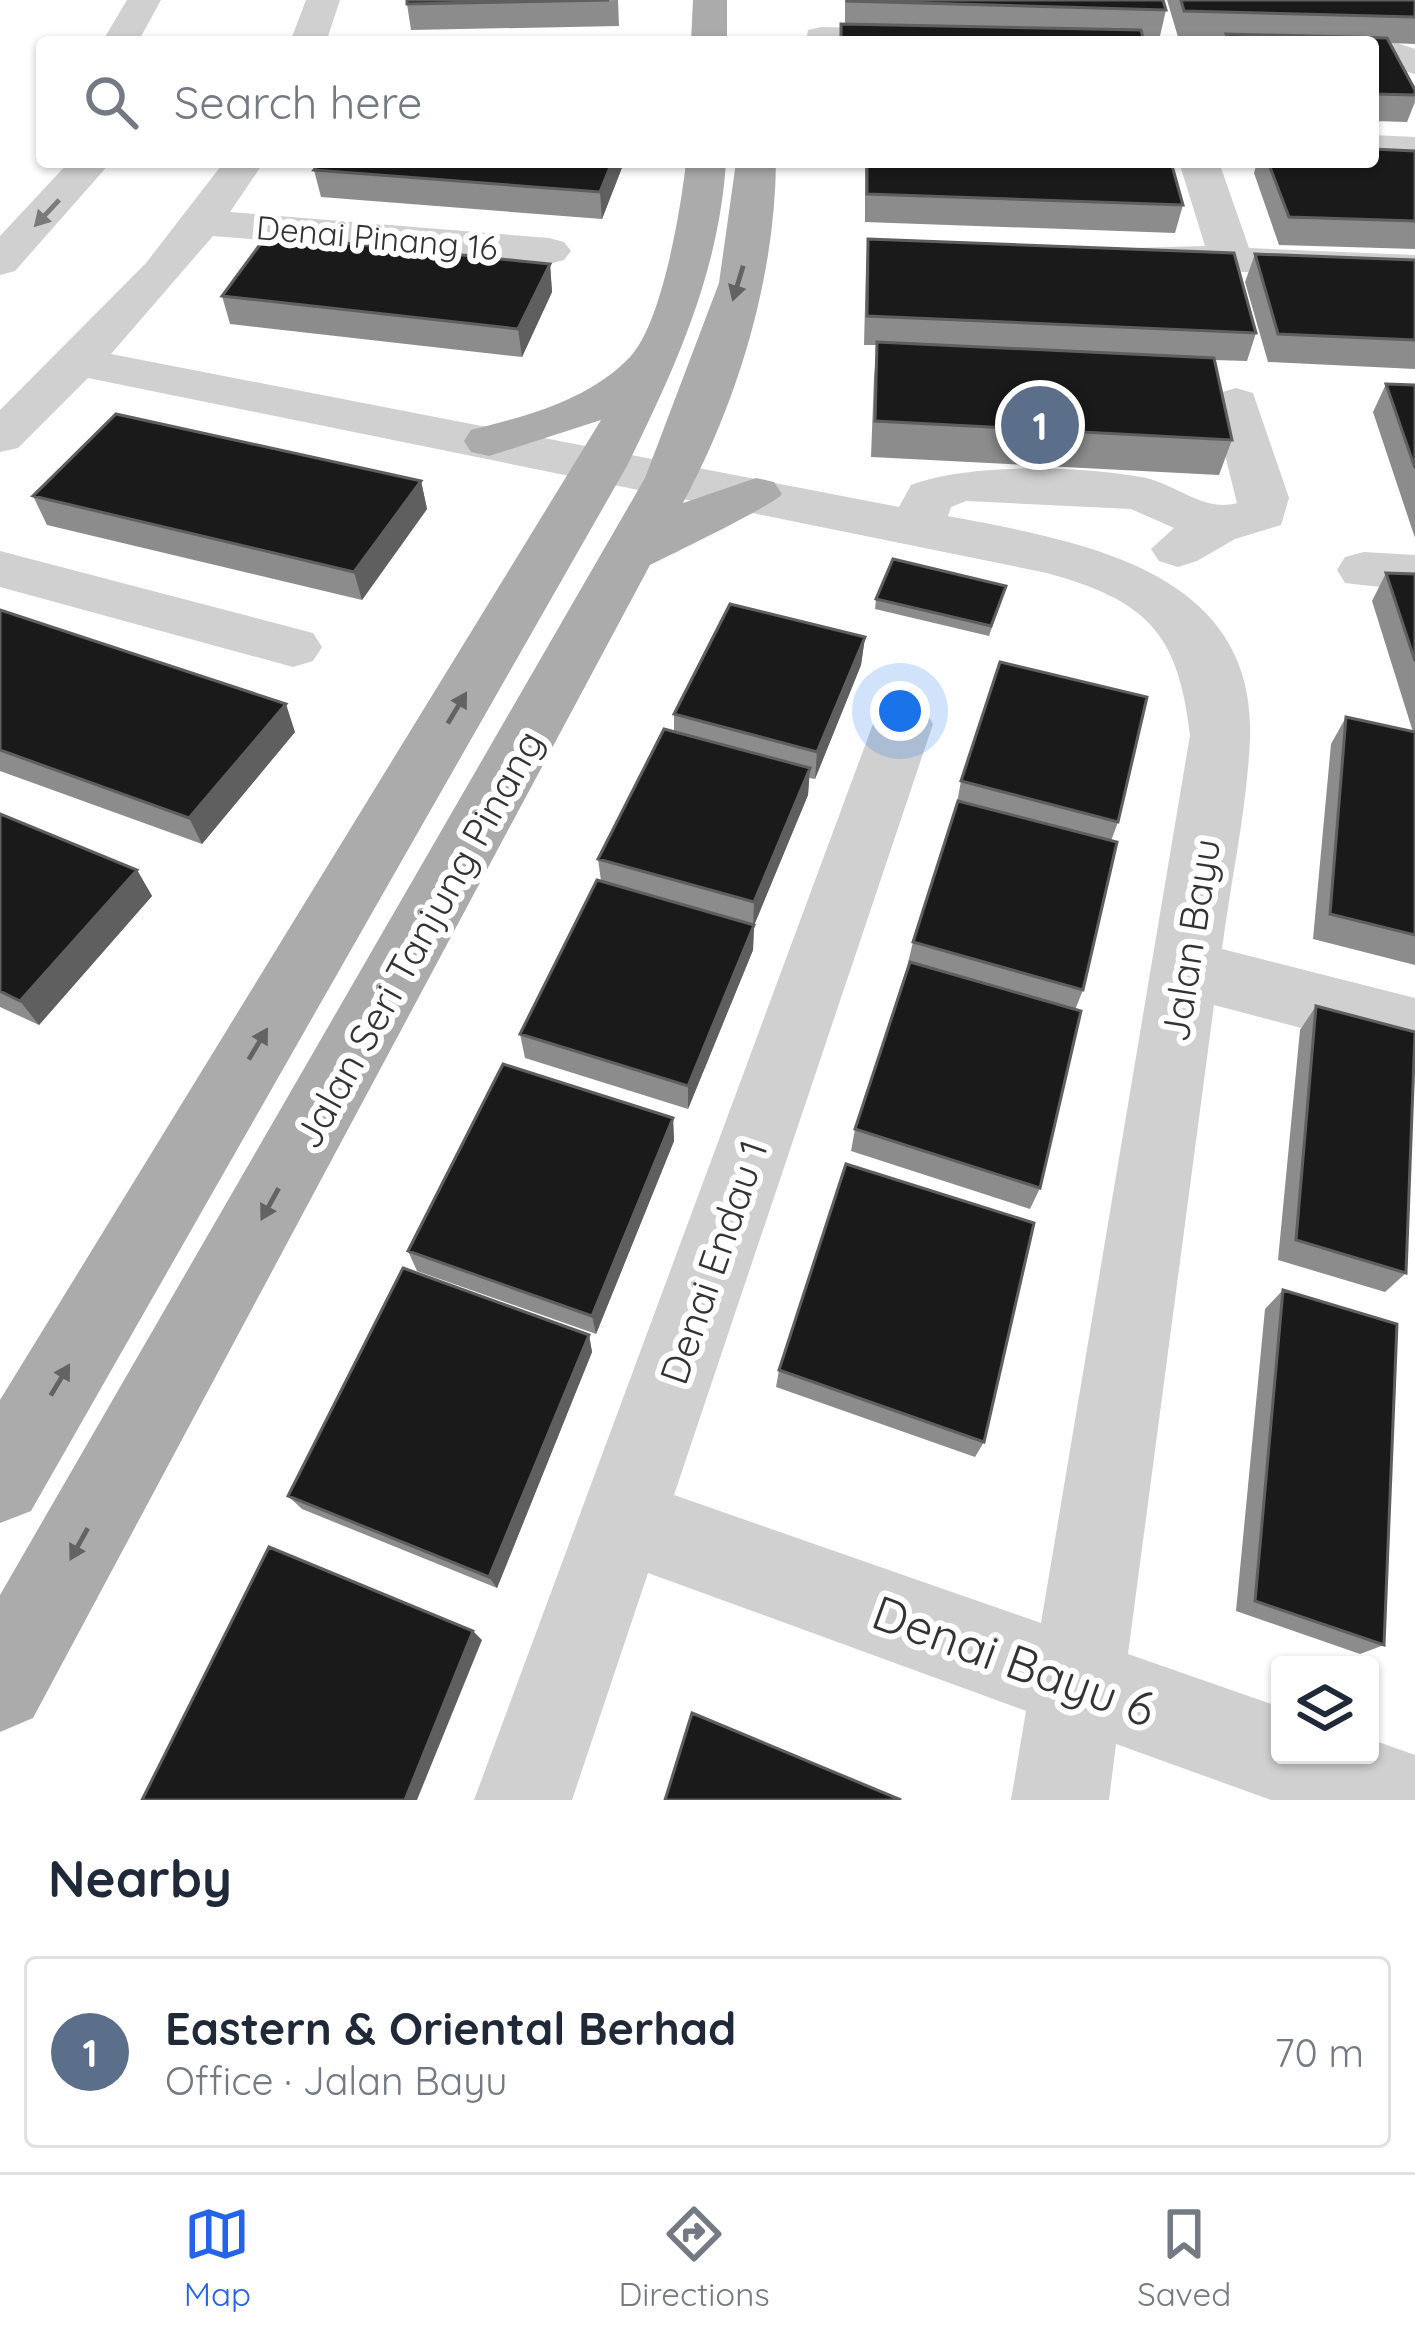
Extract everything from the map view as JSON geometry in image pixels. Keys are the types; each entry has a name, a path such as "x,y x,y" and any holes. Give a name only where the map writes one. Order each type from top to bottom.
{"main road":[{"path":"709,36 710,0"},
{"name":"Jalan Seri Tanjung Pinang","path":"0,1480 603,464 657,359 702,224 706,168"},
{"name":"Jalan Seri Tanjung Pinang","path":"0,1685 671,478 706,390 747,256 761,168"},
{"path":"489,441 550,427 595,408 657,359"},
{"path":"633,552 691,519 756,494 733,474 720,451 706,390"},
{"path":"489,441 520,466 532,488 538,524 534,578"}],"street":[{"path":"123,36 144,0"},
{"path":"310,36 323,0"},
{"path":"1379,54 1415,63"},
{"path":"1379,147 1415,148"},
{"path":"0,262 86,168"},
{"path":"0,437 79,362 206,223 240,168"},
{"path":"1201,168 1231,260"},
{"name":"Denai Pinang 16","path":"206,223 549,250"},
{"path":"1116,256 1415,268"},
{"name":"Jalan Bayu","path":"79,362 919,527 1136,580 1178,614 1217,685 1220,735 1060,1800"},
{"path":"1136,580 1216,527 1262,513 1263,497 1236,403"},
{"path":"919,527 929,497 961,485 1140,493 1216,527"},
{"path":"0,568 293,647"},
{"name":"Denai Endau 1","path":"523,1800 903,724"},
{"path":"1185,969 1415,1028"},
{"name":"Denai Bayu 6","path":"622,1520 1406,1800"}],"building":[{"path":"407,0 609,0 407,4"},
{"path":"1163,0 1166,10 847,1"},
{"path":"1181,0 1415,0 1415,17 1184,11"},
{"path":"841,24 1141,30 1142,36 841,36"},
{"path":"1379,38 1387,38 1415,95 1379,94"},
{"path":"1379,149 1415,151 1415,221 1289,217 1270,168 1379,168"},
{"path":"316,168 610,168 600,192"},
{"path":"867,168 1173,168 1183,205 867,194"},
{"path":"267,235 550,264 518,329 222,296"},
{"path":"868,239 1234,253 1256,333 867,316"},
{"path":"1255,254 1415,260 1415,340 1278,334"},
{"path":"877,342 1214,358 1232,440 875,421"},
{"path":"1386,384 1415,385 1415,468"},
{"path":"116,414 421,481 354,572 33,496"},
{"path":"893,559 1006,586 991,626 876,599"},
{"path":"1386,573 1415,574 1415,661"},
{"path":"730,604 865,637 817,752 674,714"},
{"path":"0,610 286,704 189,818 0,750"},
{"path":"1000,662 1147,697 1118,822 961,781"},
{"path":"1346,717 1415,732 1415,935 1330,914"},
{"path":"664,729 810,768 754,902 598,859"},
{"path":"958,801 1117,842 1083,990 913,942"},
{"path":"0,814 137,870 20,1001 0,991"},
{"path":"597,880 754,925 688,1086 520,1034"},
{"path":"910,962 1081,1011 1040,1188 855,1129"},
{"path":"1316,1006 1415,1032 1406,1273 1296,1240"},
{"path":"503,1064 673,1118 592,1316 408,1251"},
{"path":"846,1164 1034,1223 984,1442 779,1370"},
{"path":"403,1268 589,1335 489,1577 288,1496"},
{"path":"1283,1290 1397,1324 1384,1645 1255,1601"},
{"path":"269,1547 473,1631 405,1800 142,1800"},
{"path":"692,1713 901,1800 665,1800"}],"place":[{"name":"Eastern & Oriental Berhad","path":"1040,425"}]}
